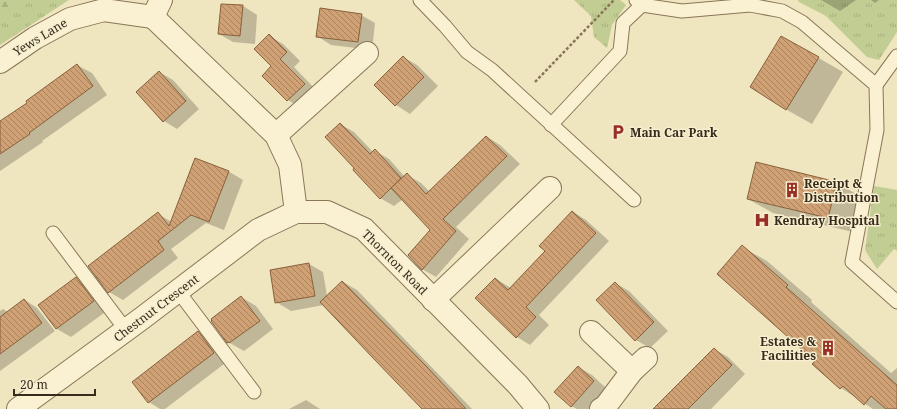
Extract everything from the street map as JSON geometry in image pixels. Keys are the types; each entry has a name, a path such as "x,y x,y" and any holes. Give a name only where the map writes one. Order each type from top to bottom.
{"street":[{"name":"Yews Lane","path":"0,62 35,38 70,19 104,10 157,9"},
{"path":"157,9 276,135 290,166 296,212"},
{"path":"276,135 367,53"},
{"name":"Thornton Road","path":"433,300 550,188"},
{"name":"Chestnut Crescent","path":"18,409 126,330 258,230 296,212"},
{"name":"Thornton Road","path":"296,212 327,212 364,229 518,385 538,409"},
{"path":"591,332 639,364 605,407 601,409"}],"lane":[{"path":"420,0 467,52 492,70 634,200"},
{"path":"551,125 620,51 623,23 639,2 682,11 750,5 782,11 802,22 876,85"},
{"path":"897,56 876,85 877,130 852,262 897,302"},
{"path":"53,233 126,330"},
{"path":"178,291 254,392"}],"path":[{"path":"521,97 614,0"}],"green space":[{"path":"0,0 69,0 0,45"},
{"path":"0,0 27,0 0,10"},
{"path":"574,0 620,0 626,5 612,25 607,48 594,37 591,16"},
{"path":"798,0 897,0 897,32 879,60 867,57 826,16 799,2"},
{"path":"874,186 897,190 897,251 894,249 877,269 865,250"}],"building":[{"path":"221,4 243,5 240,36 218,34"},
{"path":"320,8 362,14 358,42 316,37"},
{"path":"269,34 287,52 280,59 305,84 287,101 262,76 271,66 254,49"},
{"path":"781,36 819,57 786,110 750,87"},
{"path":"403,56 424,77 395,106 374,85"},
{"path":"77,64 93,86 29,133 30,134 0,154 0,121 27,103 26,101"},
{"path":"159,71 186,101 163,122 136,92"},
{"path":"340,123 370,154 375,149 401,178 380,199 325,137"},
{"path":"486,136 507,156 443,219 456,231 422,270 408,255 430,230 391,188 407,173 426,194"},
{"path":"195,158 229,171 209,222 191,215 158,241 164,250 108,293 88,266 158,212 169,226"},
{"name":"Receipt & Distribution","path":"756,162 837,182 828,218 747,199"},
{"path":"572,211 596,233 526,307 536,317 516,338 475,298 495,278 508,290 545,251 539,246"},
{"path":"742,245 788,285 786,287 897,385 897,409 886,409 871,396 864,405 843,386 840,389 812,364 815,361 717,274"},
{"path":"309,263 315,296 275,303 270,270"},
{"path":"76,277 94,301 56,329 38,305"},
{"path":"342,281 427,367 466,409 422,409 320,302"},
{"path":"615,282 654,322 635,341 596,300"},
{"path":"241,296 260,321 227,343 211,319"},
{"path":"24,299 42,323 0,354 0,317"},
{"path":"198,331 214,353 148,403 132,382"},
{"path":"714,348 732,365 688,409 653,409"},
{"path":"578,366 594,381 571,407 554,392"}],"place":[{"name":"Main Car Park","path":"618,132"},
{"name":"Receipt & Distribution","path":"792,190"},
{"name":"Kendray Hospital","path":"762,220"},
{"name":"Estates & Facilities","path":"828,348"}]}
